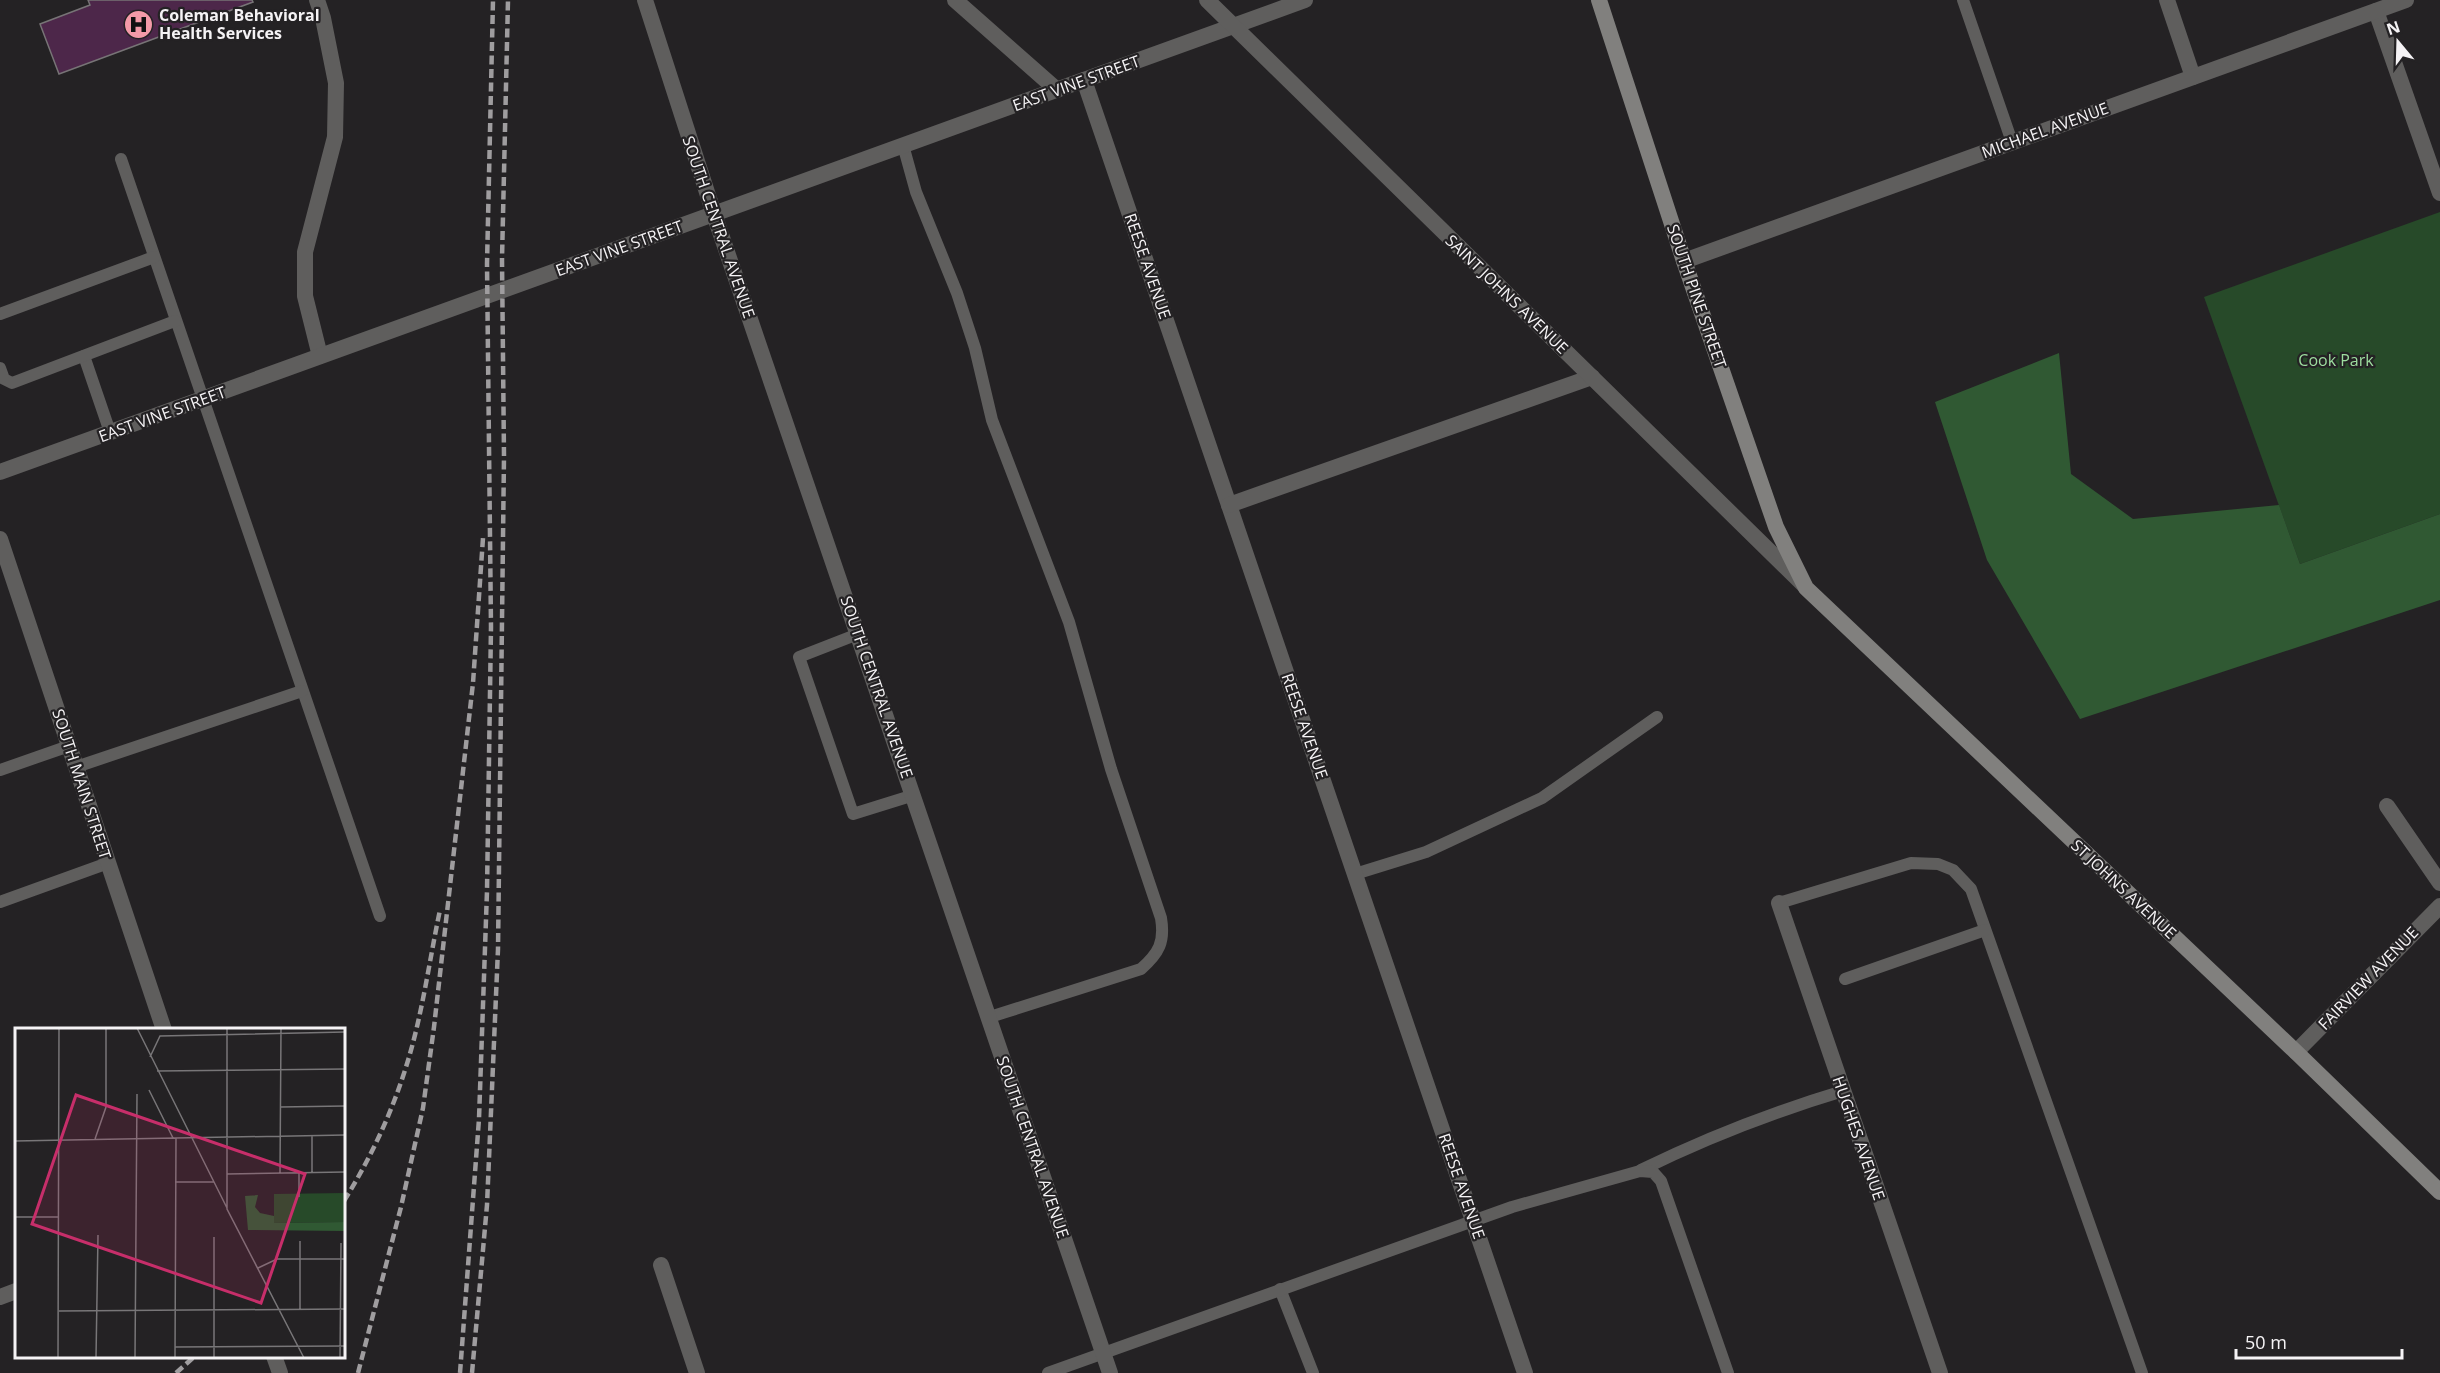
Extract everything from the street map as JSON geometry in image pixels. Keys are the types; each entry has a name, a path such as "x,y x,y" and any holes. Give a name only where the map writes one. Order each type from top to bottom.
{"main road":[{"name":"SOUTH PINE STREET","path":"1599,0 1684,261 1776,527 1806,588"},
{"name":"ST JOHNS AVENUE","path":"1806,588 2296,1052 2440,1192"}],"street":[{"path":"317,0 336,82 334,137 305,252 305,296 320,356"},
{"name":"SOUTH CENTRAL AVENUE","path":"645,0 714,214 1110,1373"},
{"path":"955,0 1057,90"},
{"name":"SAINT JOHNS AVENUE","path":"1207,0 1806,588"},
{"name":"EAST VINE STREET","path":"0,472 1305,0"},
{"path":"2167,0 2193,77"},
{"name":"MICHAEL AVENUE","path":"1684,261 2406,0"},
{"path":"2376,11 2440,193"},
{"name":"REESE AVENUE","path":"1084,80 1526,1373"},
{"path":"1229,505 1592,377"},
{"name":"SOUTH MAIN STREET","path":"0,539 164,1028"},
{"path":"2387,806 2440,883"},
{"name":"HUGHES AVENUE","path":"1779,903 1940,1373"},
{"name":"FAIRVIEW AVENUE","path":"2296,1052 2440,906"},
{"path":"660,1265 697,1373"},
{"path":"275,1358 280,1373"}],"lane":[{"path":"1963,0 2012,142"},
{"path":"903,145 916,192 957,294 975,348 992,420 1069,622 1111,769 1161,918 1164,934 1160,947 1141,969 990,1017"},
{"path":"121,159 380,916"},
{"path":"0,314 154,257"},
{"path":"0,368 4,379 12,383 175,321"},
{"path":"84,356 110,432"},
{"path":"858,634 799,657 853,814 914,795"},
{"path":"76,767 302,691"},
{"path":"1355,874 1426,852 1542,798 1657,717"},
{"path":"0,770 69,746"},
{"path":"0,902 108,863"},
{"path":"1779,903 1911,863 1938,864 1953,870 1971,889 2142,1373"},
{"path":"1845,979 1985,930"},
{"path":"1048,1373 1512,1207 1640,1171 1702,1140 1843,1091"},
{"path":"1640,1171 1653,1172 1661,1181 1728,1373"},
{"path":"1280,1289 1313,1373"}],"green space":[{"name":"Cook Park","path":"2440,212 2440,514 2300,564 2204,297"},
{"path":"2059,353 2071,474 2133,519 2279,505 2300,564 2440,514 2440,600 2080,719 1987,560 1935,402"}],"building":[{"path":"88,0 252,0 253,2 59,74 40,24 90,5"}],"railway":[{"path":"460,1373 479,1119 487,891 491,627 487,264 493,0"},
{"path":"472,1373 487,1205 498,949 504,456 502,259 508,0"},
{"path":"358,1373 401,1207 423,1108 473,683 483,538"},
{"path":"345,1199 379,1136 406,1067 421,1009 440,910"},
{"path":"176,1373 193,1358"}],"place":[{"name":"Coleman Behavioral Health Services","path":"138,24"}]}
